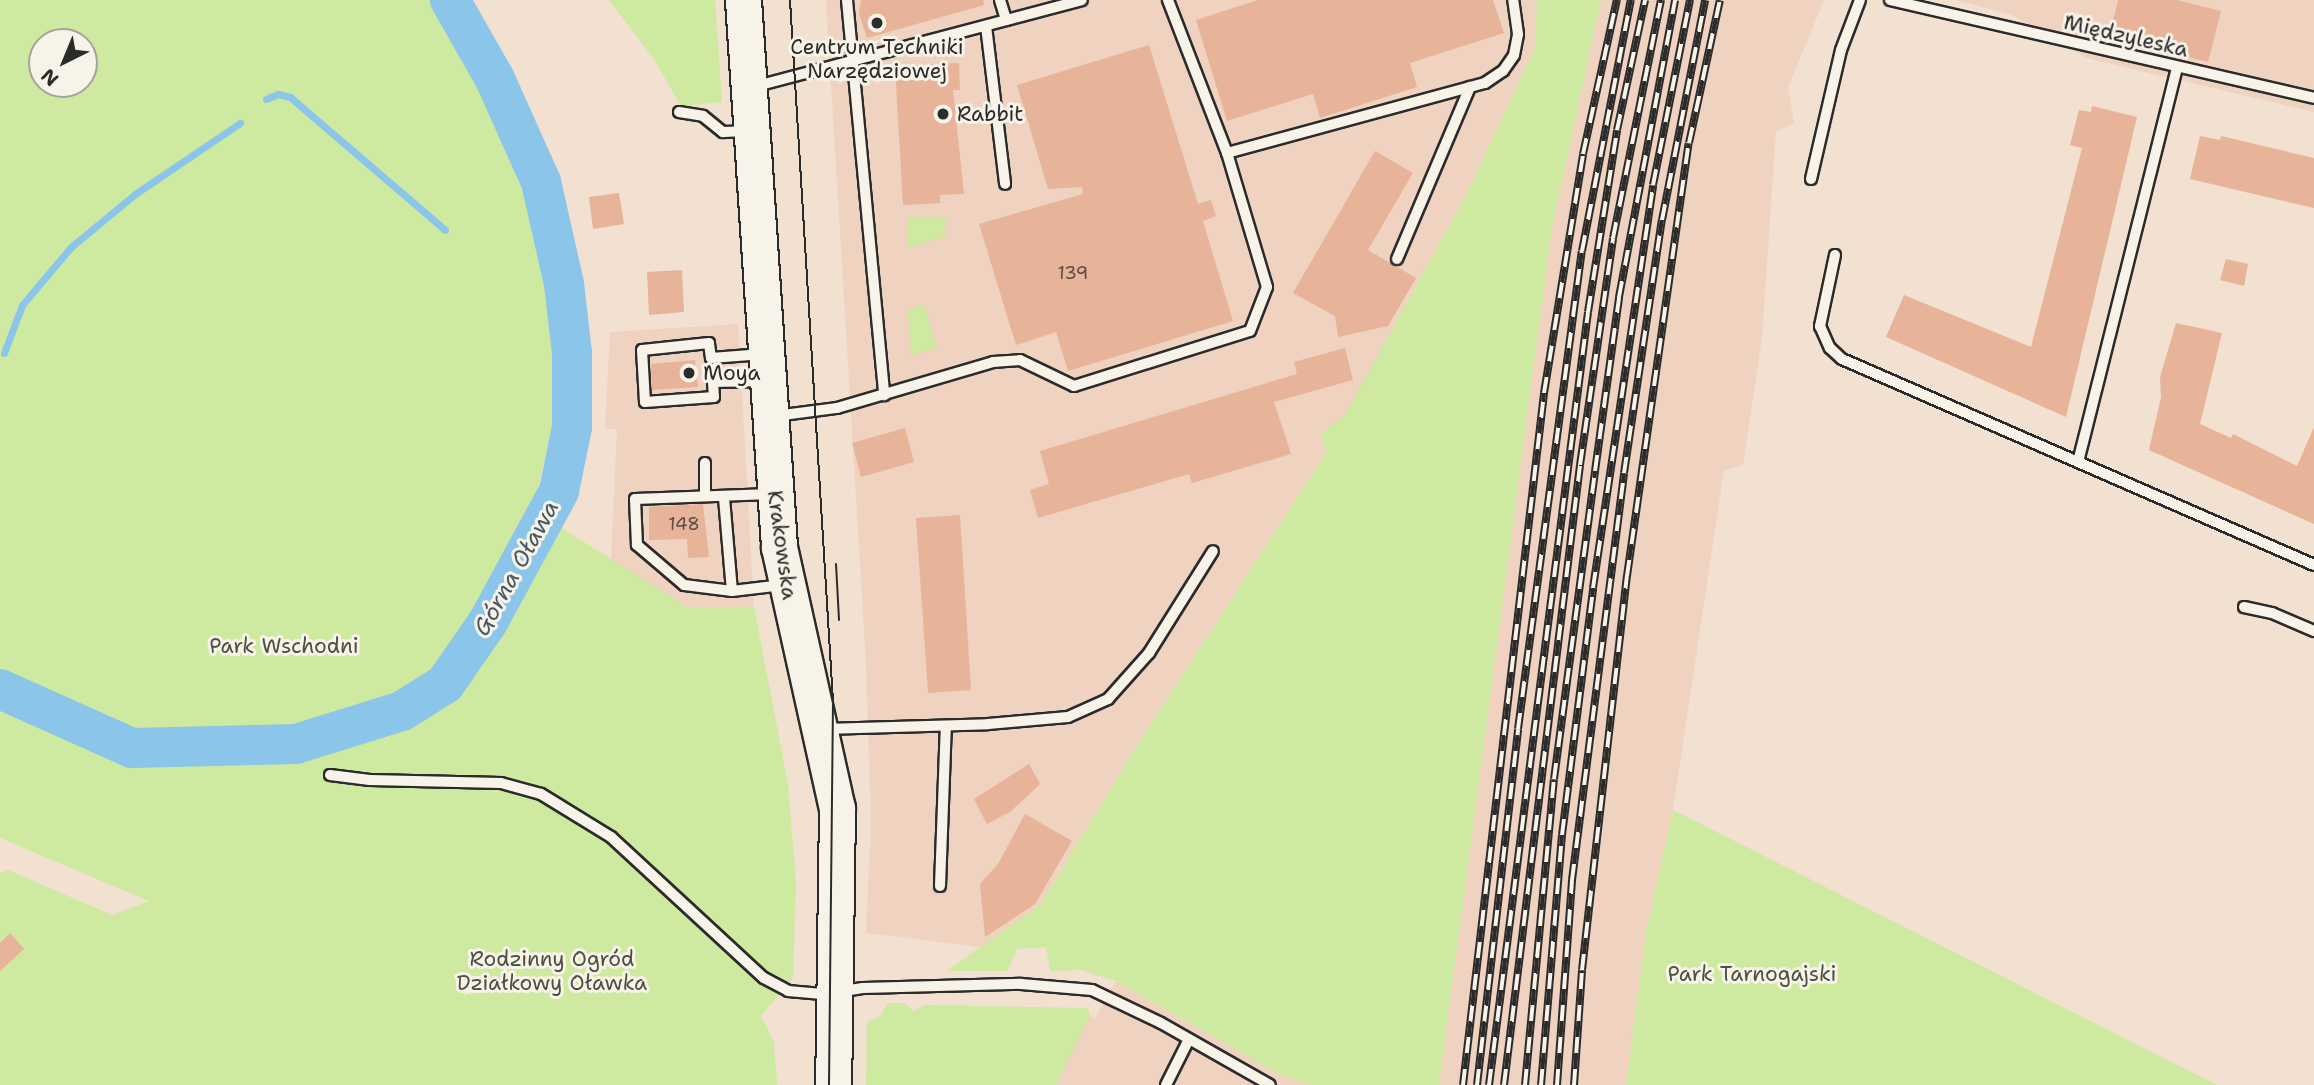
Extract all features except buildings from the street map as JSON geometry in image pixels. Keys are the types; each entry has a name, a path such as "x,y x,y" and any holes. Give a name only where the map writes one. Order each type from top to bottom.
{"main road":[{"name":"Krakowska","path":"743,0 773,494 786,584 837,808 833,1085"}],"lane":[{"path":"847,0 856,61 884,395"},
{"path":"1000,0 1006,20"},
{"path":"748,88 1082,0"},
{"path":"769,417 837,408 993,362 1020,360 1074,386 1250,331 1267,287 1227,153 1168,0"},
{"path":"1227,153 1470,87 1503,71 1514,55 1518,34 1514,0"},
{"path":"1811,179 1841,50 1860,0"},
{"name":"Międzyleska","path":"1889,0 2314,99"},
{"path":"986,26 1005,184"},
{"path":"2078,462 2177,68"},
{"path":"1397,259 1470,87"},
{"path":"679,112 703,116 723,132 751,131"},
{"path":"1835,256 1820,326 1830,348 1842,359 2314,565"},
{"path":"709,344 711,359 714,397 645,402 642,350 709,344"},
{"path":"711,359 767,368"},
{"path":"713,382 767,368"},
{"path":"705,463 705,496"},
{"path":"773,494 724,498 705,496 635,499 637,545 684,585 732,591 786,584"},
{"path":"724,498 732,591"},
{"path":"818,728 946,726 1068,717 1108,699 1149,653 1213,551"},
{"path":"2244,607 2272,613 2314,631"},
{"path":"940,886 946,726"},
{"path":"330,775 370,780 500,783 541,794 611,837 764,978 788,991 834,992 1021,984 1092,990 1270,1085"},
{"path":"1166,1085 1188,1041"}],"shaded area":[{"path":"826,0 1537,0 1535,48 1466,195 1345,416 1321,433 1326,453 1134,750 1041,904 981,947 866,933 871,824 866,663"},
{"path":"1601,0 1824,0 1788,88 1794,124 1776,131 1762,337 1743,465 1724,470 1673,810 1646,932 1626,1085 1439,1085 1552,227"},
{"path":"1955,0 2314,0 2314,112 2086,58 2012,15"},
{"path":"738,324 754,607 689,608 611,561 617,429 605,429 610,332"},
{"path":"1116,981 1281,1075 1311,1085 1056,1085 1084,1025 1090,1016 1095,1018"}],"green space":[{"name":"Park Wschodni","path":"0,0 433,0 471,64 532,215 553,320 561,388 533,510 689,608 754,607 788,784 796,882 793,978 761,1016 774,1042 777,1085 0,1085 0,873 8,870 112,915 149,901 0,838"},
{"path":"609,0 715,0 722,102 681,106 654,59"},
{"path":"1537,0 1601,0 1552,227 1439,1085 1311,1085 1281,1075 1116,981 1080,970 1050,971 1046,947 1017,949 1007,971 947,971 1041,904 1134,750 1326,453 1321,433 1345,415 1466,195 1535,48"},
{"path":"945,217 946,236 908,248 907,218"},
{"path":"924,304 937,348 911,355 908,309"},
{"name":"Park Tarnogajski","path":"1673,810 2217,1085 1626,1085 1646,932"},
{"path":"888,1003 904,1003 914,1011 924,1005 1088,1008 1090,1016 1056,1085 866,1085 867,1022 881,1015"}],"waterway":[{"name":"Górna Oława","path":"0,689 132,748 296,744 402,711 445,684 488,622 559,491 572,427 572,353 564,284 541,182 495,79 450,0"},
{"path":"266,99 278,94 290,97 445,230"},
{"path":"4,353 22,305 71,247 135,194 240,123"}],"tram line":[{"path":"790,0 833,702 829,1085"},
{"path":"836,564 839,620"}],"railway":[{"path":"1463,1085 1544,393 1583,154 1617,0"},
{"path":"1477,1085 1518,729 1582,251 1631,0"},
{"path":"1489,1085 1588,312 1617,130 1645,0"},
{"path":"1504,1085 1580,465 1613,238 1661,0"},
{"path":"1525,1085 1554,779 1619,297 1675,0"},
{"path":"1541,1085 1562,835 1593,588 1653,185 1690,0"},
{"path":"1557,1085 1572,880 1624,473 1662,220 1705,0"},
{"path":"1574,1085 1582,970 1627,576 1689,143 1720,0"}],"place":[{"name":"Centrum Techniki Narzędziowej","path":"877,23"},
{"name":"Rabbit","path":"943,114"},
{"name":"Moya","path":"689,373"}],"park label":[{"name":"Rodzinny Ogród Działkowy Oławka","path":"552,971"}]}
